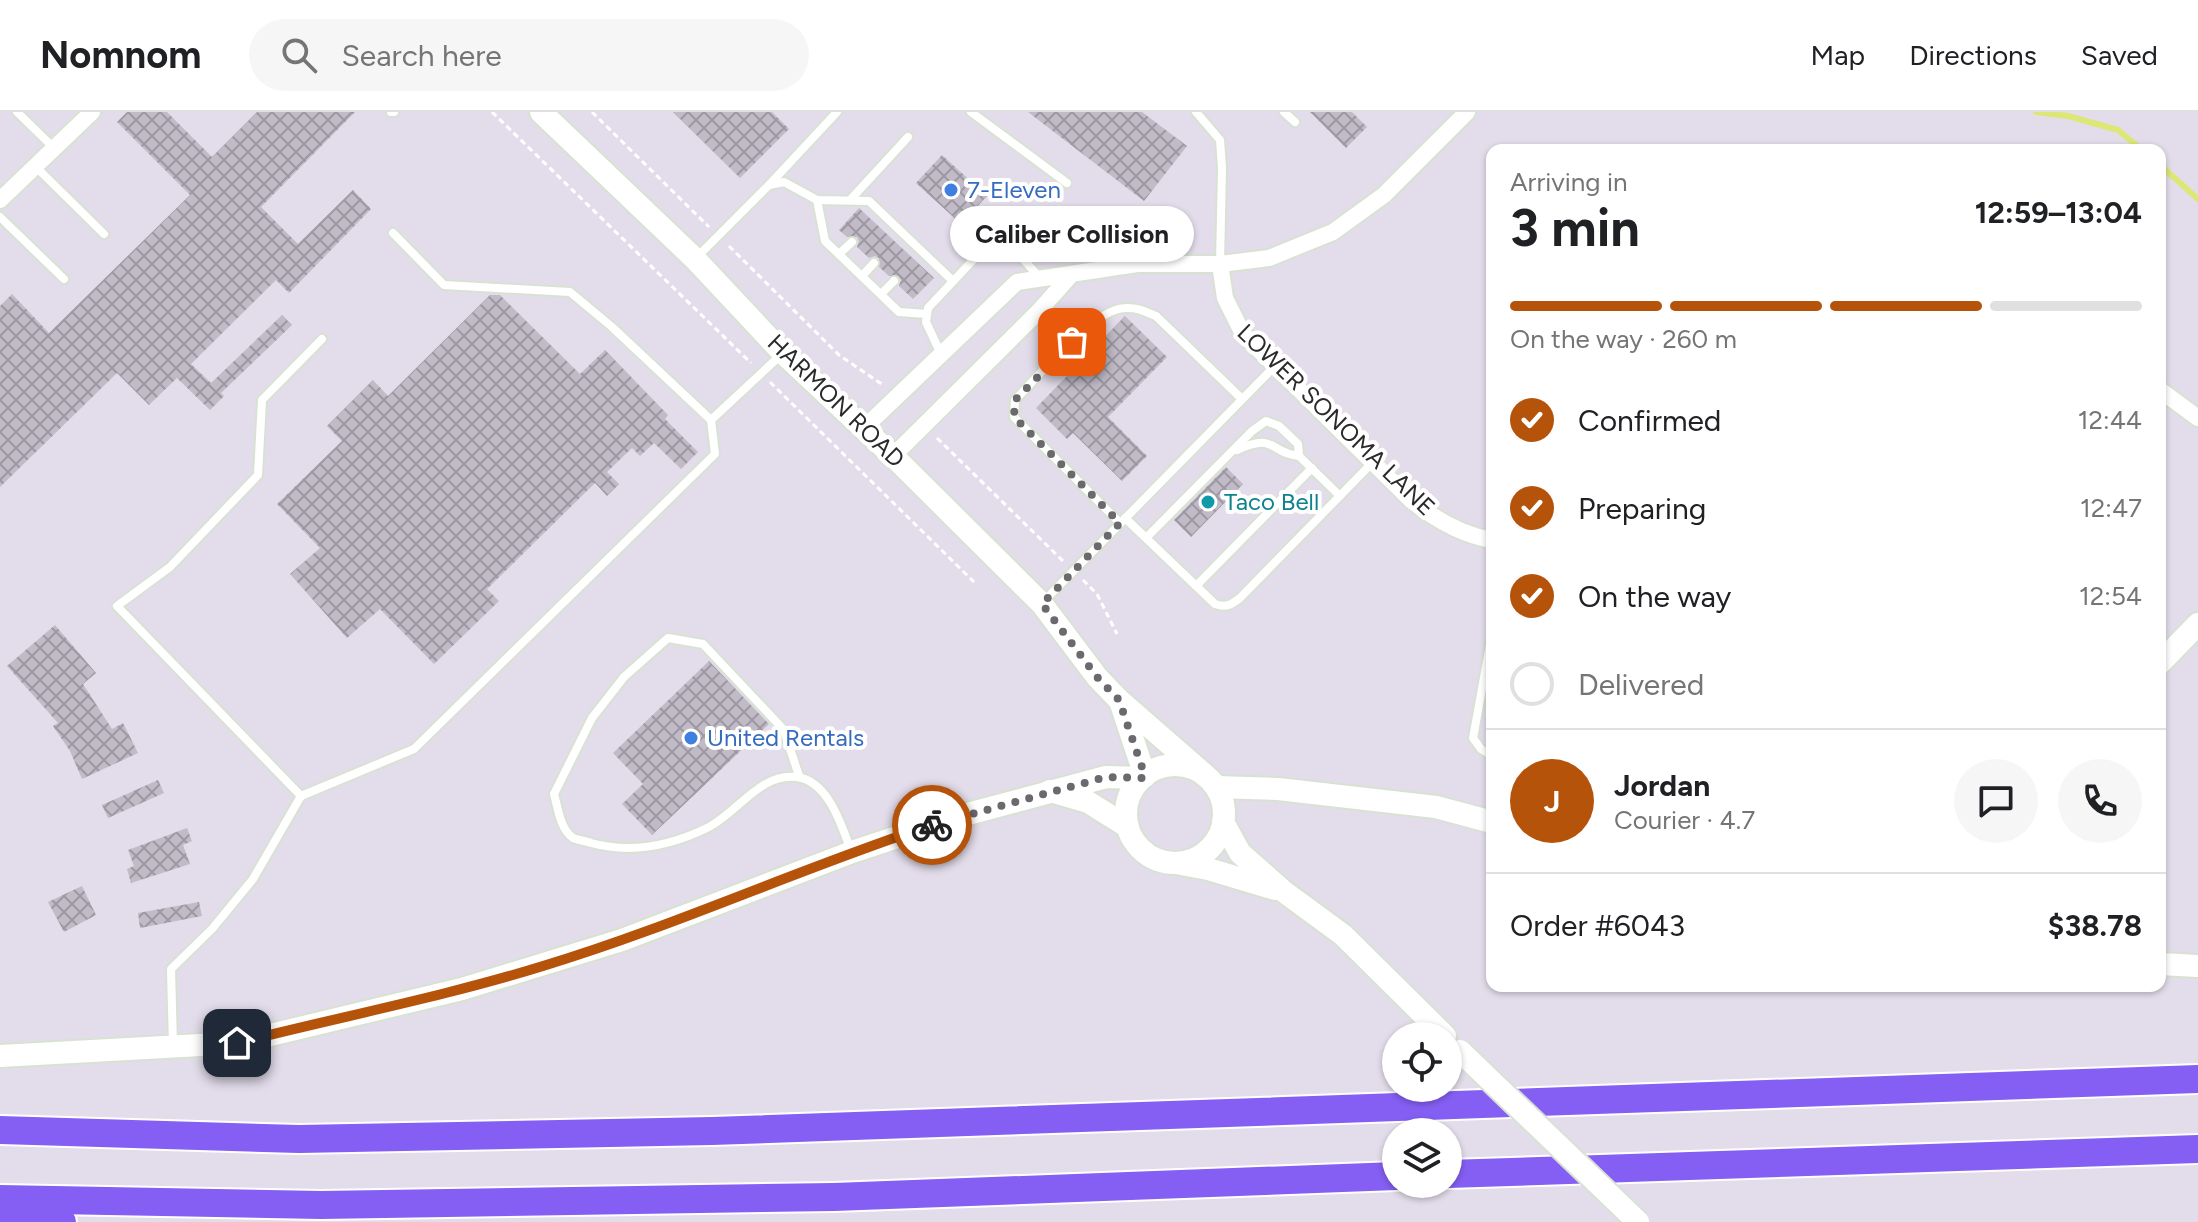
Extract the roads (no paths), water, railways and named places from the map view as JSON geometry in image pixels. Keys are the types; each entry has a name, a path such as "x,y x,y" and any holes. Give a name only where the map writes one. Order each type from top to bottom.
{"highway":[{"path":"0,1130 299,1139 696,1132 2198,1079"},
{"path":"1462,1174 2198,1149"},
{"path":"0,1199 321,1205 834,1197 1382,1177"},
{"path":"0,1215 62,1222"}],"main road":[{"name":"HARMON ROAD","path":"541,112 695,259 783,353 893,456 1042,604 1097,677 1119,700 1210,781"},
{"path":"2166,657 2198,624"},
{"name":"HARMON ROAD","path":"1119,700 1144,777"},
{"path":"1283,891 1208,869 1164,862 1148,855 1135,843 1128,827 1126,810 1131,793 1144,777 1159,768 1175,765 1191,768 1210,781 1436,807 1486,820"},
{"path":"0,1056 237,1043 462,989 622,940 852,852 964,815 1106,777 1144,777"},
{"path":"1164,862 1177,863 1202,855 1212,846 1223,822 1224,810 1210,781"},
{"path":"1048,791 1088,802 1128,827"},
{"path":"1223,822 1240,853 1283,891 1343,935 1431,1022"},
{"path":"2166,964 2198,966"},
{"path":"1462,1053 1638,1222"}],"street":[{"path":"0,200 92,112"},
{"path":"864,428 1017,282 1137,264 1220,264 1269,258 1333,232 1384,195 1462,114"},
{"name":"LOWER SONOMA LANE","path":"1220,264 1225,298 1243,334 1431,516 1486,539"},
{"path":"893,456 1038,312 1070,276"},
{"path":"2166,394 2198,418"}],"lane":[{"path":"17,112 54,148"},
{"path":"695,259 837,112"},
{"path":"971,112 1067,183"},
{"path":"1196,112 1220,140 1220,264"},
{"path":"1284,112 1295,122"},
{"path":"851,199 908,137"},
{"path":"35,166 104,234"},
{"path":"769,185 784,182 817,200 869,201 953,281"},
{"path":"817,200 825,241 899,312 927,314"},
{"path":"872,220 881,213"},
{"path":"0,217 64,279"},
{"path":"173,1046 171,969 212,929 253,879 301,796 414,749 715,454 711,420 570,292 444,285 393,233"},
{"path":"895,241 903,233"},
{"path":"839,254 852,242"},
{"path":"941,355 926,322 928,308 990,242 1008,242 1041,280"},
{"path":"915,260 922,252"},
{"path":"862,276 874,263"},
{"path":"881,294 894,281"},
{"path":"1242,399 1156,316 1140,309 1124,307 1090,323 1015,400 1014,417 1122,521 1146,538 1215,604 1223,607 1240,598 1373,462"},
{"path":"301,796 117,606 170,567 258,475 262,400 322,339"},
{"path":"711,420 783,353"},
{"path":"1042,604 1275,366"},
{"path":"1146,538 1252,431 1266,421 1279,426 1298,444 1299,456"},
{"path":"1231,453 1265,442 1272,444 1287,455 1299,456 1340,496"},
{"path":"1196,586 1312,468"},
{"path":"799,776 774,778 711,826 656,847 612,848 573,838 561,821 554,794 592,718 624,677 668,638 703,644 784,730 799,776 821,791 837,812 852,852"},
{"path":"1486,667 1473,738 1486,752"}],"waterway":[{"path":"2036,112 2068,116 2118,130 2135,144"},
{"path":"2166,170 2198,199"}],"place":[{"name":"7-Eleven","path":"951,190"},
{"name":"Caliber Collision","path":"1072,342"},
{"name":"Taco Bell","path":"1208,502"},
{"name":"United Rentals","path":"691,738"}]}
